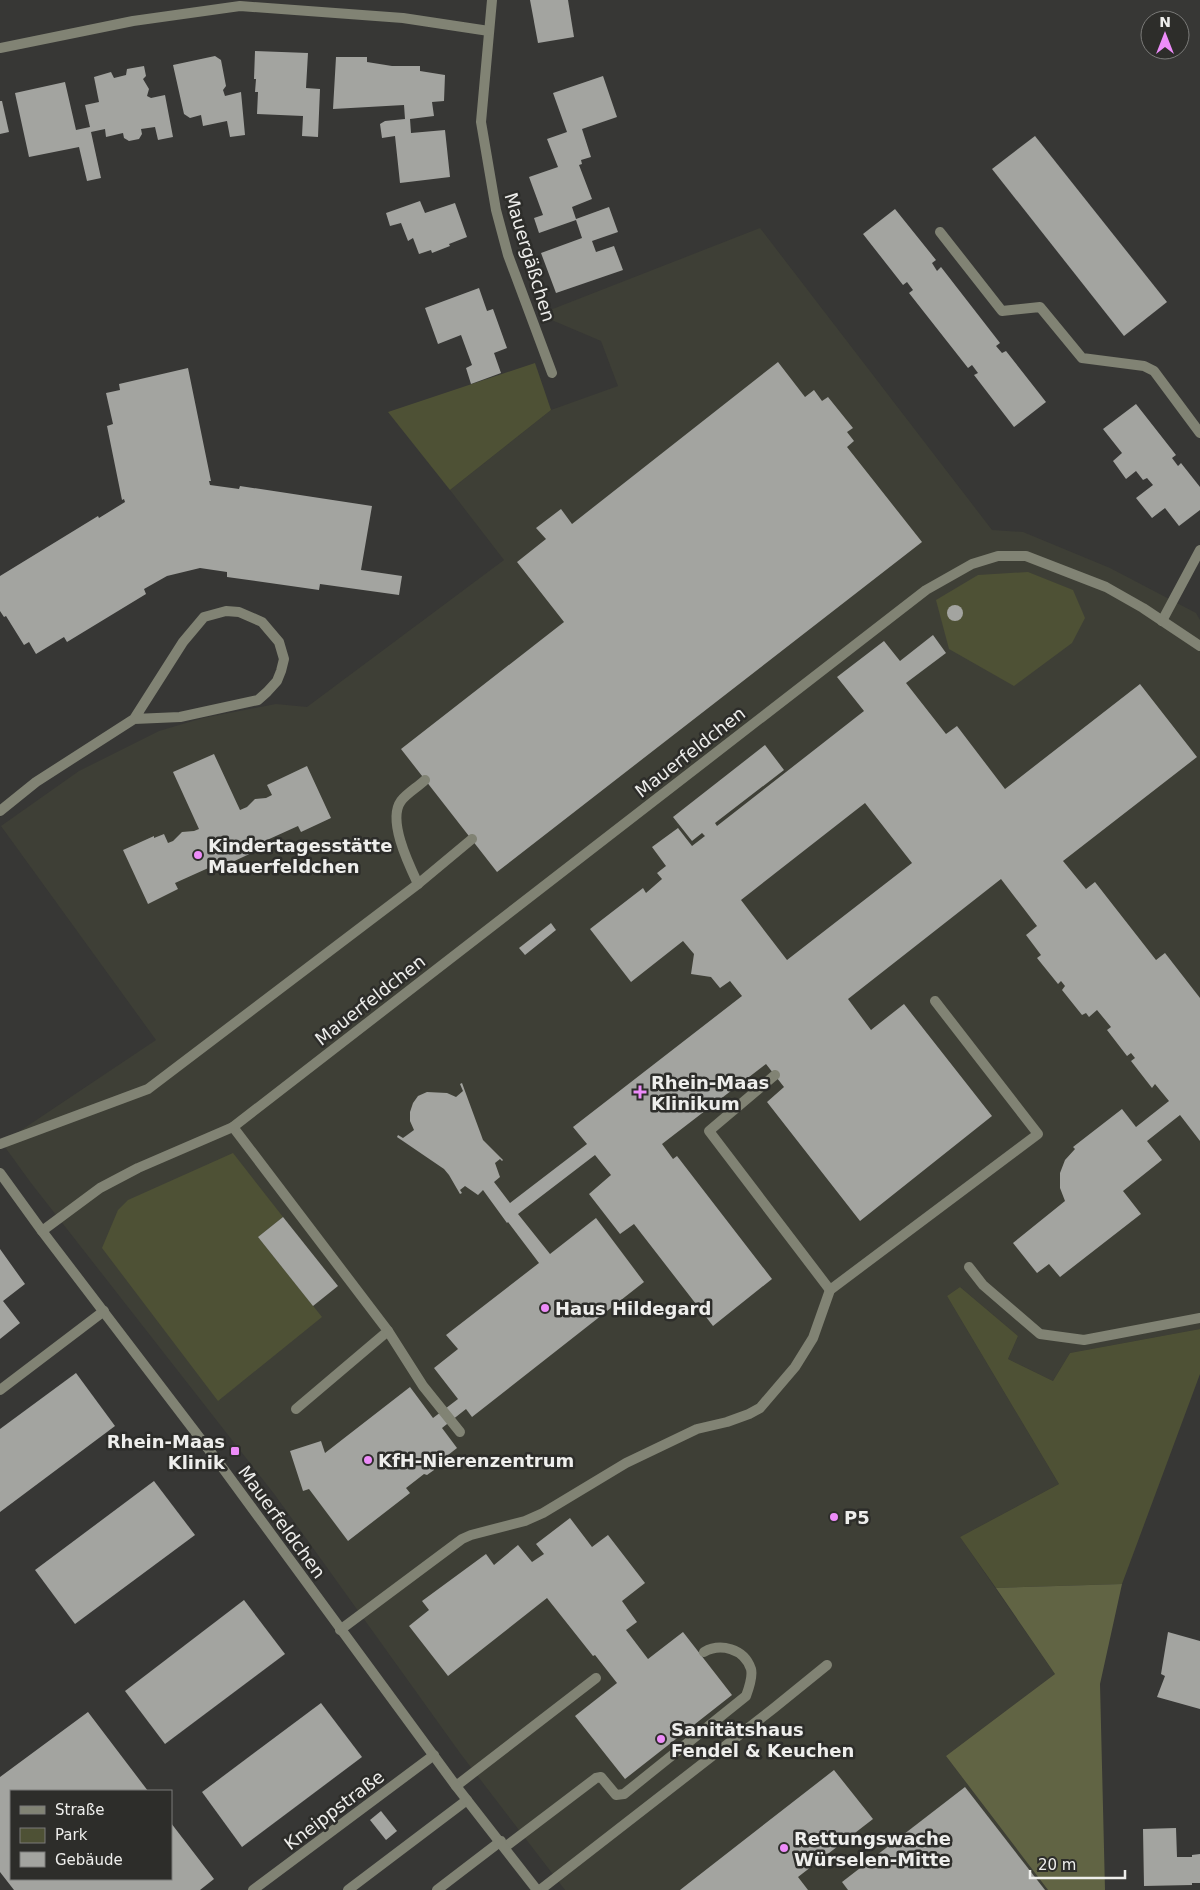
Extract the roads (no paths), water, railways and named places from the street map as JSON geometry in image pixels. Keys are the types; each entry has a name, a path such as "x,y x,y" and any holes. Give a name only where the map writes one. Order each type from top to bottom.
{"street":[{"name":"Mauergäßchen","path":"492,0 481,122 496,210 508,255 552,373"},
{"path":"0,48 133,21 240,6 403,18 489,31"},
{"path":"940,232 1002,311 1040,308 1082,358 1144,366 1154,371 1200,433"},
{"path":"1162,620 1200,550"},
{"name":"Mauerfeldchen","path":"42,1231 100,1188 138,1168 233,1127 926,590 972,564 998,556 1026,556 1106,587 1162,620 1200,646"},
{"path":"0,811 36,782 134,719 183,642 204,617 226,611 239,612 262,622 279,642 284,658 281,671 277,681 258,700 180,717 134,719"},
{"path":"418,884 400,839 397,814 401,802 425,780"},
{"path":"0,1144 148,1089 418,884 472,839"},
{"path":"340,1630 462,1539 543,1514 626,1463 679,1437 697,1429 727,1422 760,1408 795,1368 813,1338 830,1290 1038,1134 935,1001"},
{"path":"775,1076 710,1131 830,1290"},
{"path":"233,1127 388,1331 423,1386 460,1432"},
{"name":"Mauerfeldchen","path":"0,1173 219,1463 456,1786 539,1890"},
{"path":"969,1267 983,1285 1040,1334 1084,1340 1200,1318"},
{"path":"0,1390 104,1311"},
{"path":"296,1409 388,1331"},
{"path":"437,1890 596,1778 601,1777 616,1795 624,1794 746,1696 751,1679 751,1669 746,1660 730,1648 712,1647 704,1652"},
{"path":"539,1890 827,1665"},
{"path":"456,1786 596,1678"},
{"name":"Kneippstraße","path":"253,1890 434,1755"},
{"path":"348,1890 467,1800"}],"place":[{"name":"Kindertagesstätte Mauerfeldchen","path":"198,855"},
{"name":"Rhein-Maas Klinikum","path":"640,1092"},
{"name":"Haus Hildegard","path":"545,1308"},
{"name":"Rhein-Maas Klinik","path":"235,1451"},
{"name":"KfH-Nierenzentrum","path":"368,1460"},
{"name":"P5","path":"834,1517"},
{"name":"Sanitätshaus Fendel & Keuchen","path":"661,1739"},
{"name":"Rettungswache Würselen-Mitte","path":"784,1848"}]}
